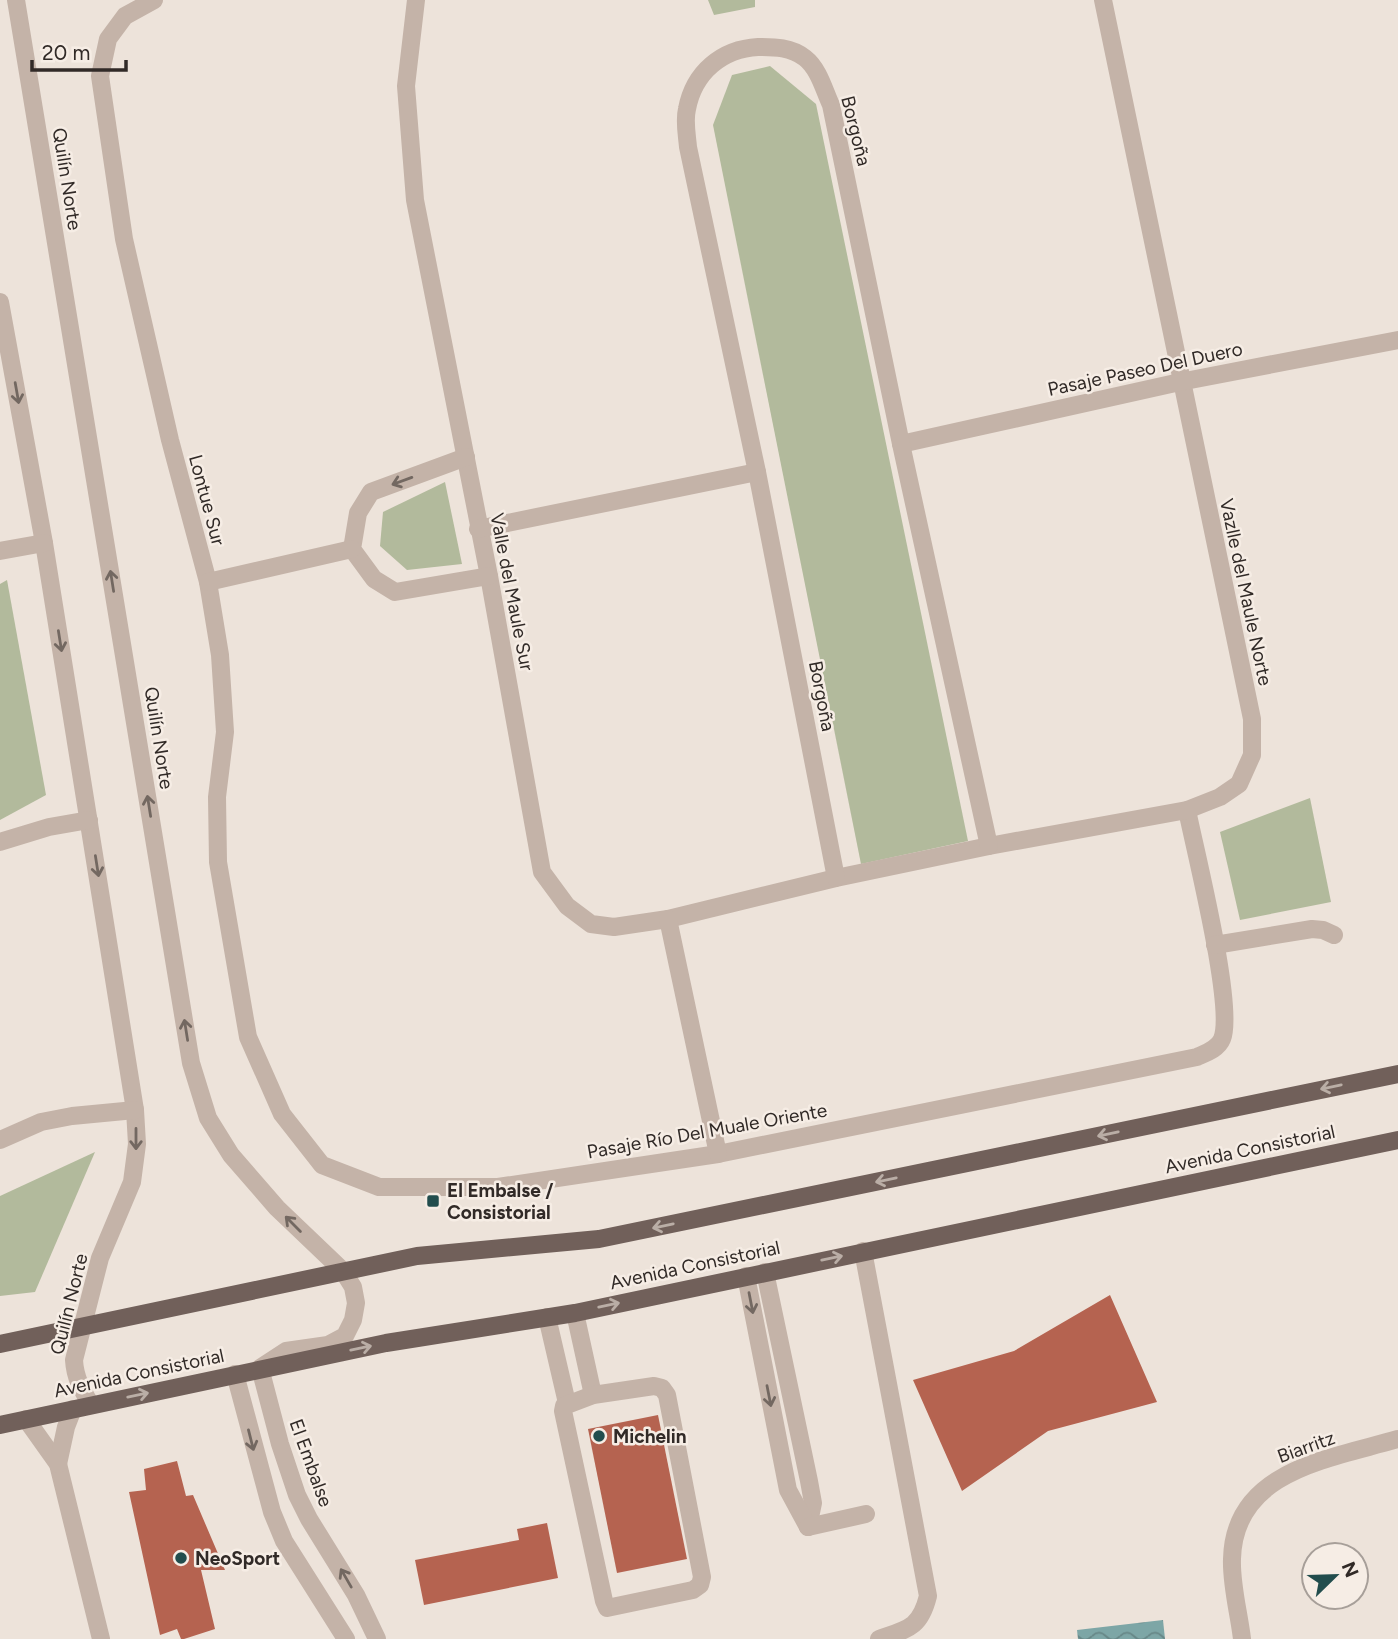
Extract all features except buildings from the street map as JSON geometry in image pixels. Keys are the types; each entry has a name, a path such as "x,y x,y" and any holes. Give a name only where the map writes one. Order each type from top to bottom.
{"main road":[{"path":"0,1344 417,1256 599,1239 1398,1074"},
{"name":"Avenida Consistorial","path":"0,1425 386,1343 575,1313 1398,1140"}],"street":[{"name":"Quilín Norte","path":"16,0 191,1063 208,1118 231,1155 291,1223 343,1271 353,1287 356,1303 353,1320 345,1336 328,1345 286,1352 260,1368"},
{"name":"Lontue Sur","path":"154,0 125,16 108,39 100,76 124,239 170,440 208,582 220,655 225,732 217,797 218,862 248,1037"},
{"name":"Valle del Maule Sur","path":"416,0 405,86 415,200 489,576 542,872 567,906 591,923 614,927 668,919 836,877"},
{"name":"Vazlle del Maule Norte","path":"836,877 1187,810 1220,797 1240,784 1252,755 1252,719 1102,0"},
{"name":"Borgoña","path":"836,877 757,472 688,147 686,110 696,80 716,59 742,48 779,46 805,58 818,74 831,105 901,444 989,846"},
{"name":"Quilín Norte","path":"0,302 44,543 135,1110 137,1144 132,1182 100,1258 74,1360 75,1373 91,1405"},
{"name":"Pasaje Paseo Del Duero","path":"901,444 1180,382 1398,340"},
{"path":"466,457 371,492 358,513 352,550 374,579 395,592 489,576"},
{"path":"478,528 757,472"},
{"path":"0,551 44,543"},
{"path":"208,582 352,550"},
{"path":"1187,810 1215,944 1312,929 1334,935"},
{"path":"0,842 49,827 89,820"},
{"path":"668,919 718,1154"},
{"name":"Pasaje Río Del Muale Oriente","path":"248,1037 282,1114 322,1165 379,1187 498,1187 718,1154 1196,1057 1213,1049 1222,1040 1226,1021 1215,944"},
{"path":"0,1140 41,1122 135,1110"},
{"path":"863,1251 928,1596 924,1615 907,1630 878,1639"},
{"path":"765,1272 813,1503 808,1527"},
{"path":"746,1276 788,1490 808,1527"},
{"path":"575,1313 593,1395"},
{"path":"547,1317 567,1403 563,1411 607,1608 693,1590 700,1585 702,1577 667,1395 662,1388 654,1385 593,1395 567,1403"},
{"name":"El Embalse","path":"260,1368 297,1495 356,1595 377,1639"},
{"path":"235,1374 272,1512 284,1541 346,1639"},
{"path":"58,1464 73,1409"},
{"path":"26,1419 58,1464 101,1639"},
{"name":"Biarritz","path":"1242,1639 1232,1560 1237,1525 1251,1502 1267,1485 1292,1471 1398,1438"},
{"path":"808,1527 866,1514"}],"green space":[{"path":"708,0 755,0 755,7 714,15"},
{"path":"770,66 816,104 968,841 861,864 713,125 732,75"},
{"path":"445,482 462,564 407,570 380,546 383,512"},
{"path":"7,580 46,795 0,820 0,584"},
{"path":"1310,798 1331,902 1240,920 1220,832"},
{"path":"95,1152 35,1292 0,1296 0,1196"}],"water":[{"path":"1163,1620 1165,1639 1078,1639 1077,1630"}],"place":[{"name":"El Embalse / Consistorial","path":"433,1201"},
{"name":"Michelin","path":"599,1436"},
{"name":"NeoSport","path":"181,1558"}]}
